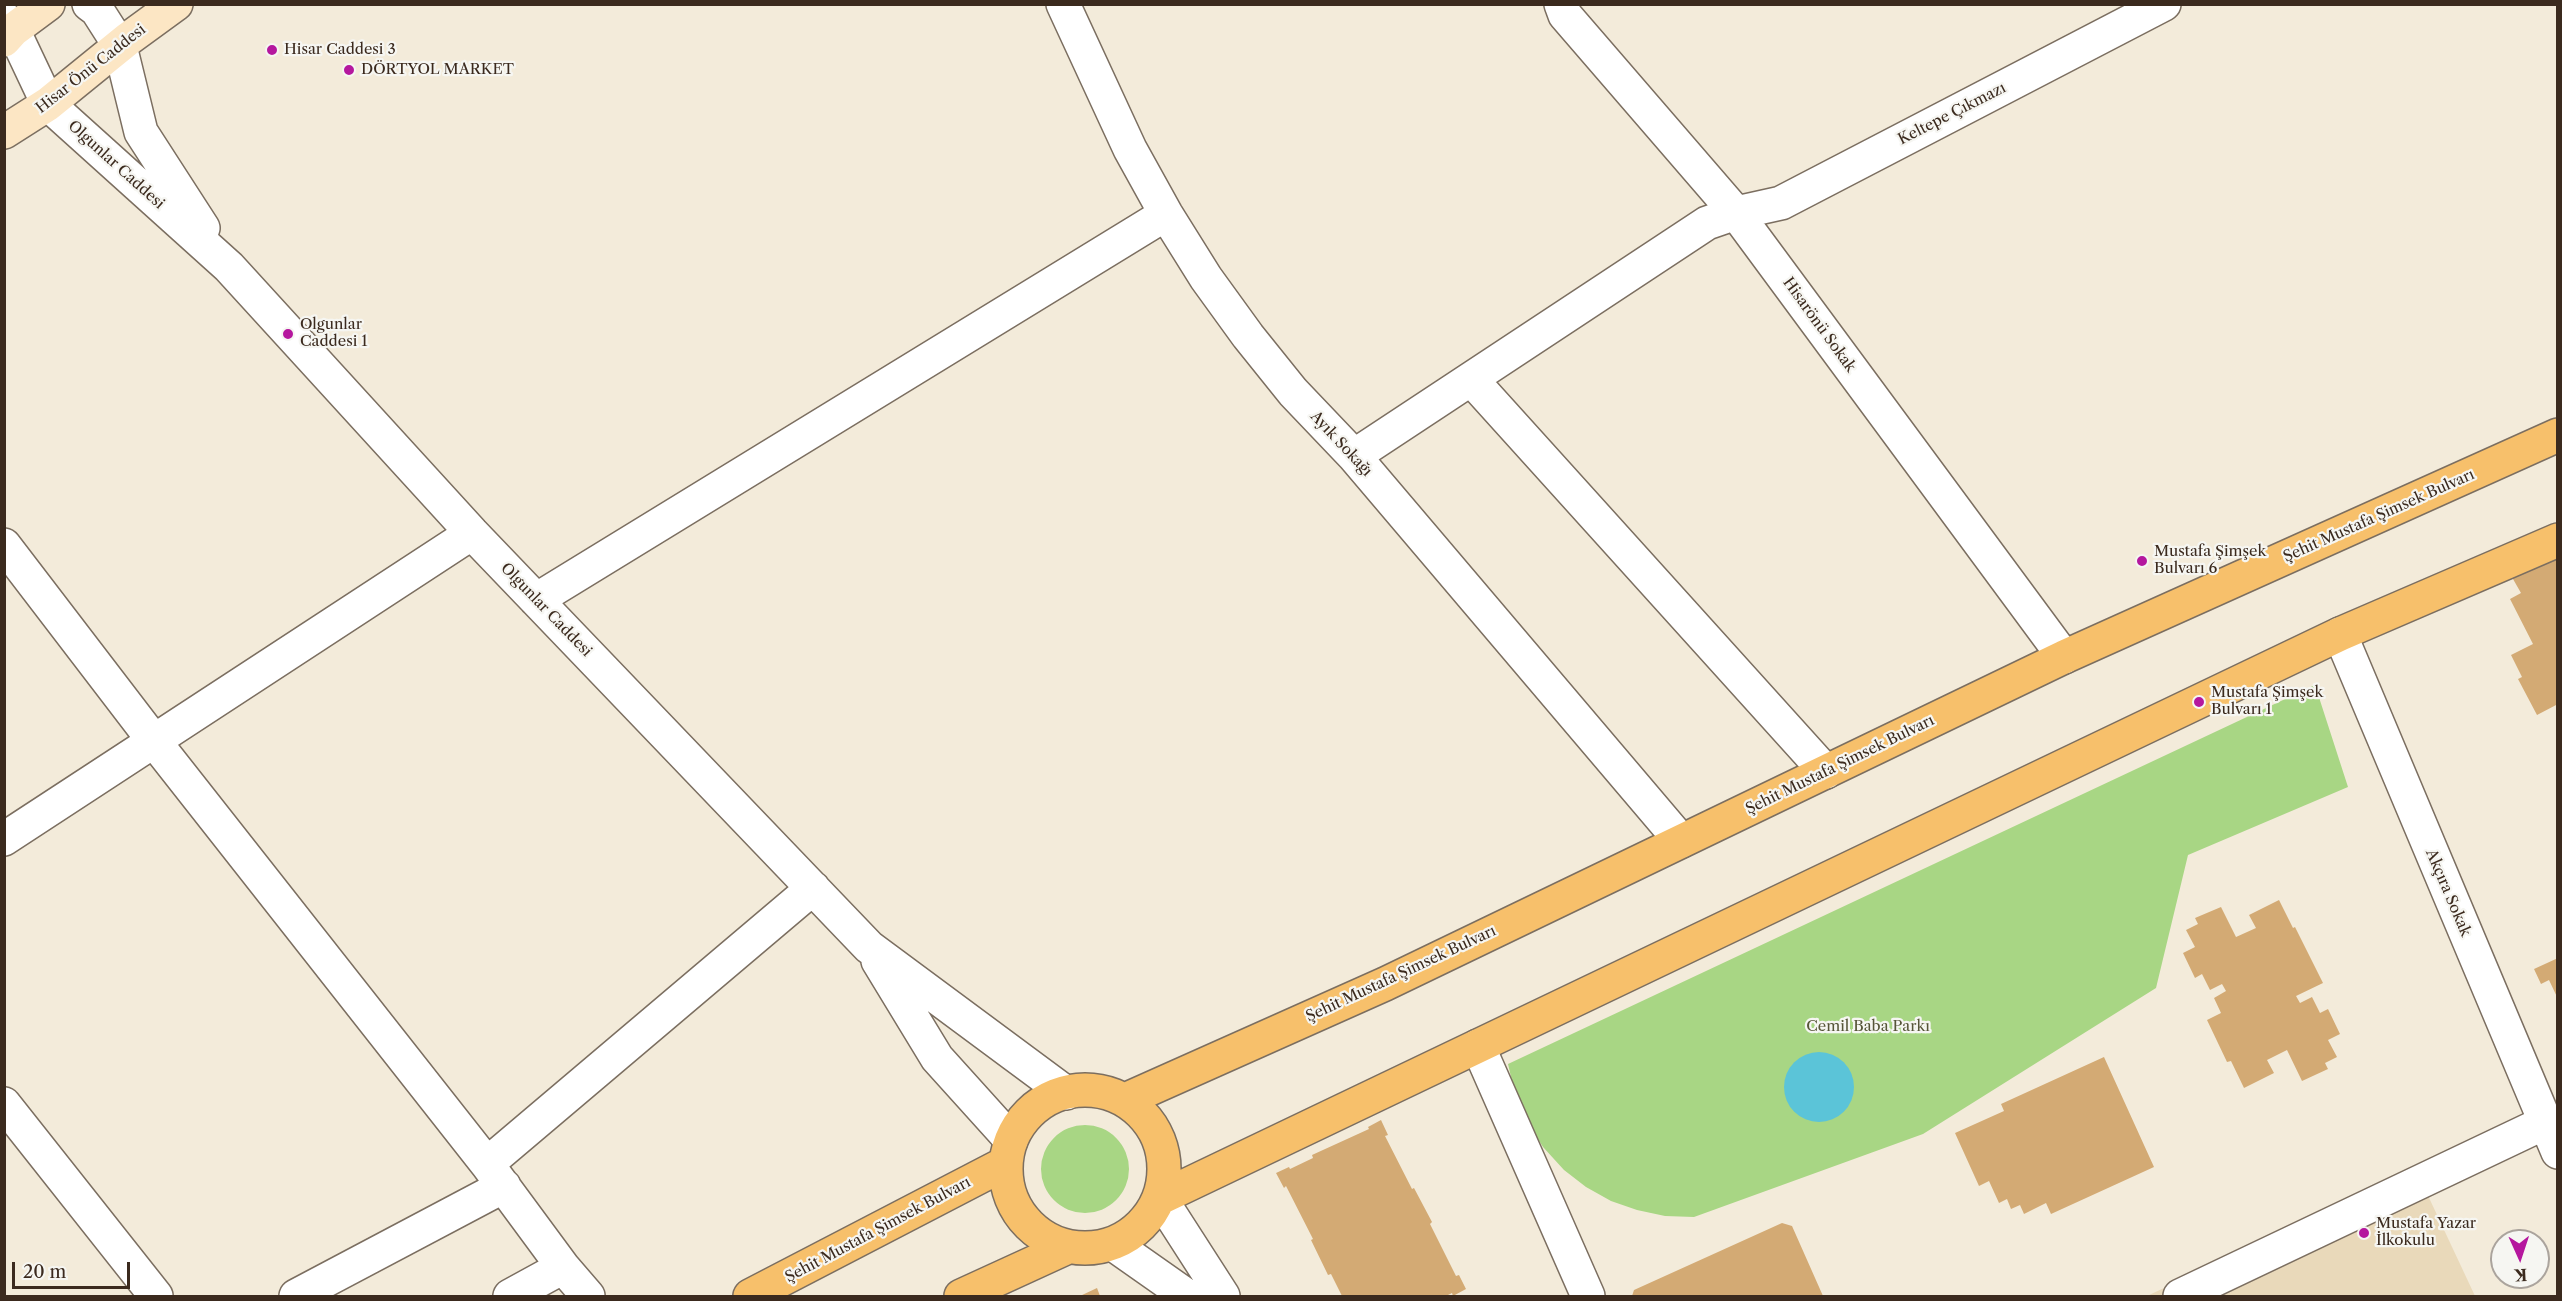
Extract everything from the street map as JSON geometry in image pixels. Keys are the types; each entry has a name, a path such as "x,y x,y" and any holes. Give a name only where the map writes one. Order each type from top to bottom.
{"main road":[{"path":"7,30 48,4"},
{"name":"Hisar Önü Caddesi","path":"4,132 48,104 176,4"},
{"name":"Şehit Mustafa Şimsek Bulvarı","path":"1125,1100 1385,984 2064,657 2558,435"},
{"path":"1160,1198 2340,634 2558,540"},
{"path":"1080,1089 1104,1092 1125,1100 1143,1114 1156,1132 1164,1153 1165,1176 1160,1198 1149,1218 1133,1233 1113,1244 1090,1249 1068,1247 1046,1239 1028,1225 1015,1207 1007,1185 1008,1152 1022,1121 1038,1105 1080,1089"},
{"name":"Şehit Mustafa Şimsek Bulvarı","path":"750,1296 1008,1152"},
{"path":"961,1296 1068,1247"}],"street":[{"name":"Olgunlar Caddesi","path":"89,4 97,10 120,46 141,132 229,267"},
{"name":"Ayık Sokağı","path":"1063,4 1130,149 1166,214 1206,278 1248,336 1293,392 1354,456 1681,841"},
{"name":"Hisarönü Sokak","path":"1561,4 1565,15 1737,213 2064,657"},
{"name":"Keltepe Çıkmazı","path":"1354,456 1707,223 1737,213 1781,203 2164,4"},
{"name":"Olgunlar Caddesi","path":"7,30 48,104 229,267 472,533 869,946"},
{"path":"536,600 1166,214"},
{"path":"1471,379 1826,772"},
{"path":"4,839 472,533"},
{"path":"4,545 154,741 495,1175 563,1267 588,1296"},
{"name":"Akçıra Sokak","path":"2340,634 2551,1137"},
{"path":"296,1296 495,1175 813,888"},
{"path":"869,946 1066,1093"},
{"path":"869,946 937,1058 1008,1152"},
{"path":"1478,1046 1588,1296"},
{"path":"4,1104 156,1296"},
{"path":"2180,1296 2551,1137"},
{"path":"1160,1198 1223,1296"},
{"path":"1113,1244 1187,1296"},
{"path":"510,1296 563,1267"}],"shaded area":[{"name":"Mustafa Yazar İlkokulu","path":"2416,1170 2475,1296 2147,1296"}],"green space":[{"name":"Cemil Baba Parkı","path":"2315,685 2348,787 2188,855 2156,988 1923,1134 1694,1217 1665,1216 1637,1210 1611,1201 1586,1187 1564,1170 1543,1147 1527,1122 1515,1094 1508,1064"},
{"path":"1085,1125 1102,1128 1116,1138 1126,1152 1129,1169 1126,1186 1116,1200 1102,1210 1085,1213 1068,1210 1054,1200 1044,1186 1041,1169 1044,1152 1054,1138 1068,1128"}],"water":[{"path":"1819,1052 1838,1058 1848,1068 1854,1087 1848,1106 1838,1116 1819,1122 1800,1116 1790,1106 1784,1087 1790,1068 1800,1058"}],"building":[{"path":"2558,553 2558,704 2537,715 2518,679 2522,677 2511,655 2533,644 2510,599 2521,593 2509,572"},
{"path":"2279,900 2323,983 2296,996 2300,1003 2312,997 2320,1013 2328,1009 2340,1034 2328,1040 2337,1057 2325,1063 2328,1069 2302,1081 2287,1050 2267,1060 2274,1073 2244,1088 2231,1061 2227,1062 2207,1020 2221,1013 2214,998 2226,991 2222,984 2210,990 2202,974 2195,978 2183,953 2195,947 2186,930 2198,924 2195,918 2221,907 2236,937 2256,928 2249,915"},
{"path":"2558,958 2558,999 2549,980 2541,984 2534,969"},
{"path":"2104,1057 2154,1167 2051,1214 2046,1203 2024,1214 2020,1205 2011,1209 2007,1199 1999,1203 1989,1181 1979,1186 1955,1133 2004,1111 2001,1104"},
{"path":"1381,1120 1388,1135 1385,1136 1432,1222 1430,1224 1456,1276 1459,1275 1466,1289 1453,1296 1452,1293 1446,1296 1342,1296 1331,1274 1328,1275 1286,1186 1284,1188 1276,1173 1313,1158 1312,1155 1369,1129 1368,1127"},
{"path":"1782,1223 1792,1226 1823,1296 1632,1296 1634,1290"},
{"path":"1097,1288 1100,1296 1080,1296"}],"place":[{"name":"Hisar Caddesi 3","path":"272,50"},
{"name":"DÖRTYOL MARKET","path":"349,70"},
{"name":"Olgunlar Caddesi 1","path":"288,334"},
{"name":"Mustafa Şimşek Bulvarı 6","path":"2142,561"},
{"name":"Mustafa Şimşek Bulvarı 1","path":"2199,702"},
{"name":"Mustafa Yazar İlkokulu","path":"2364,1233"}]}
